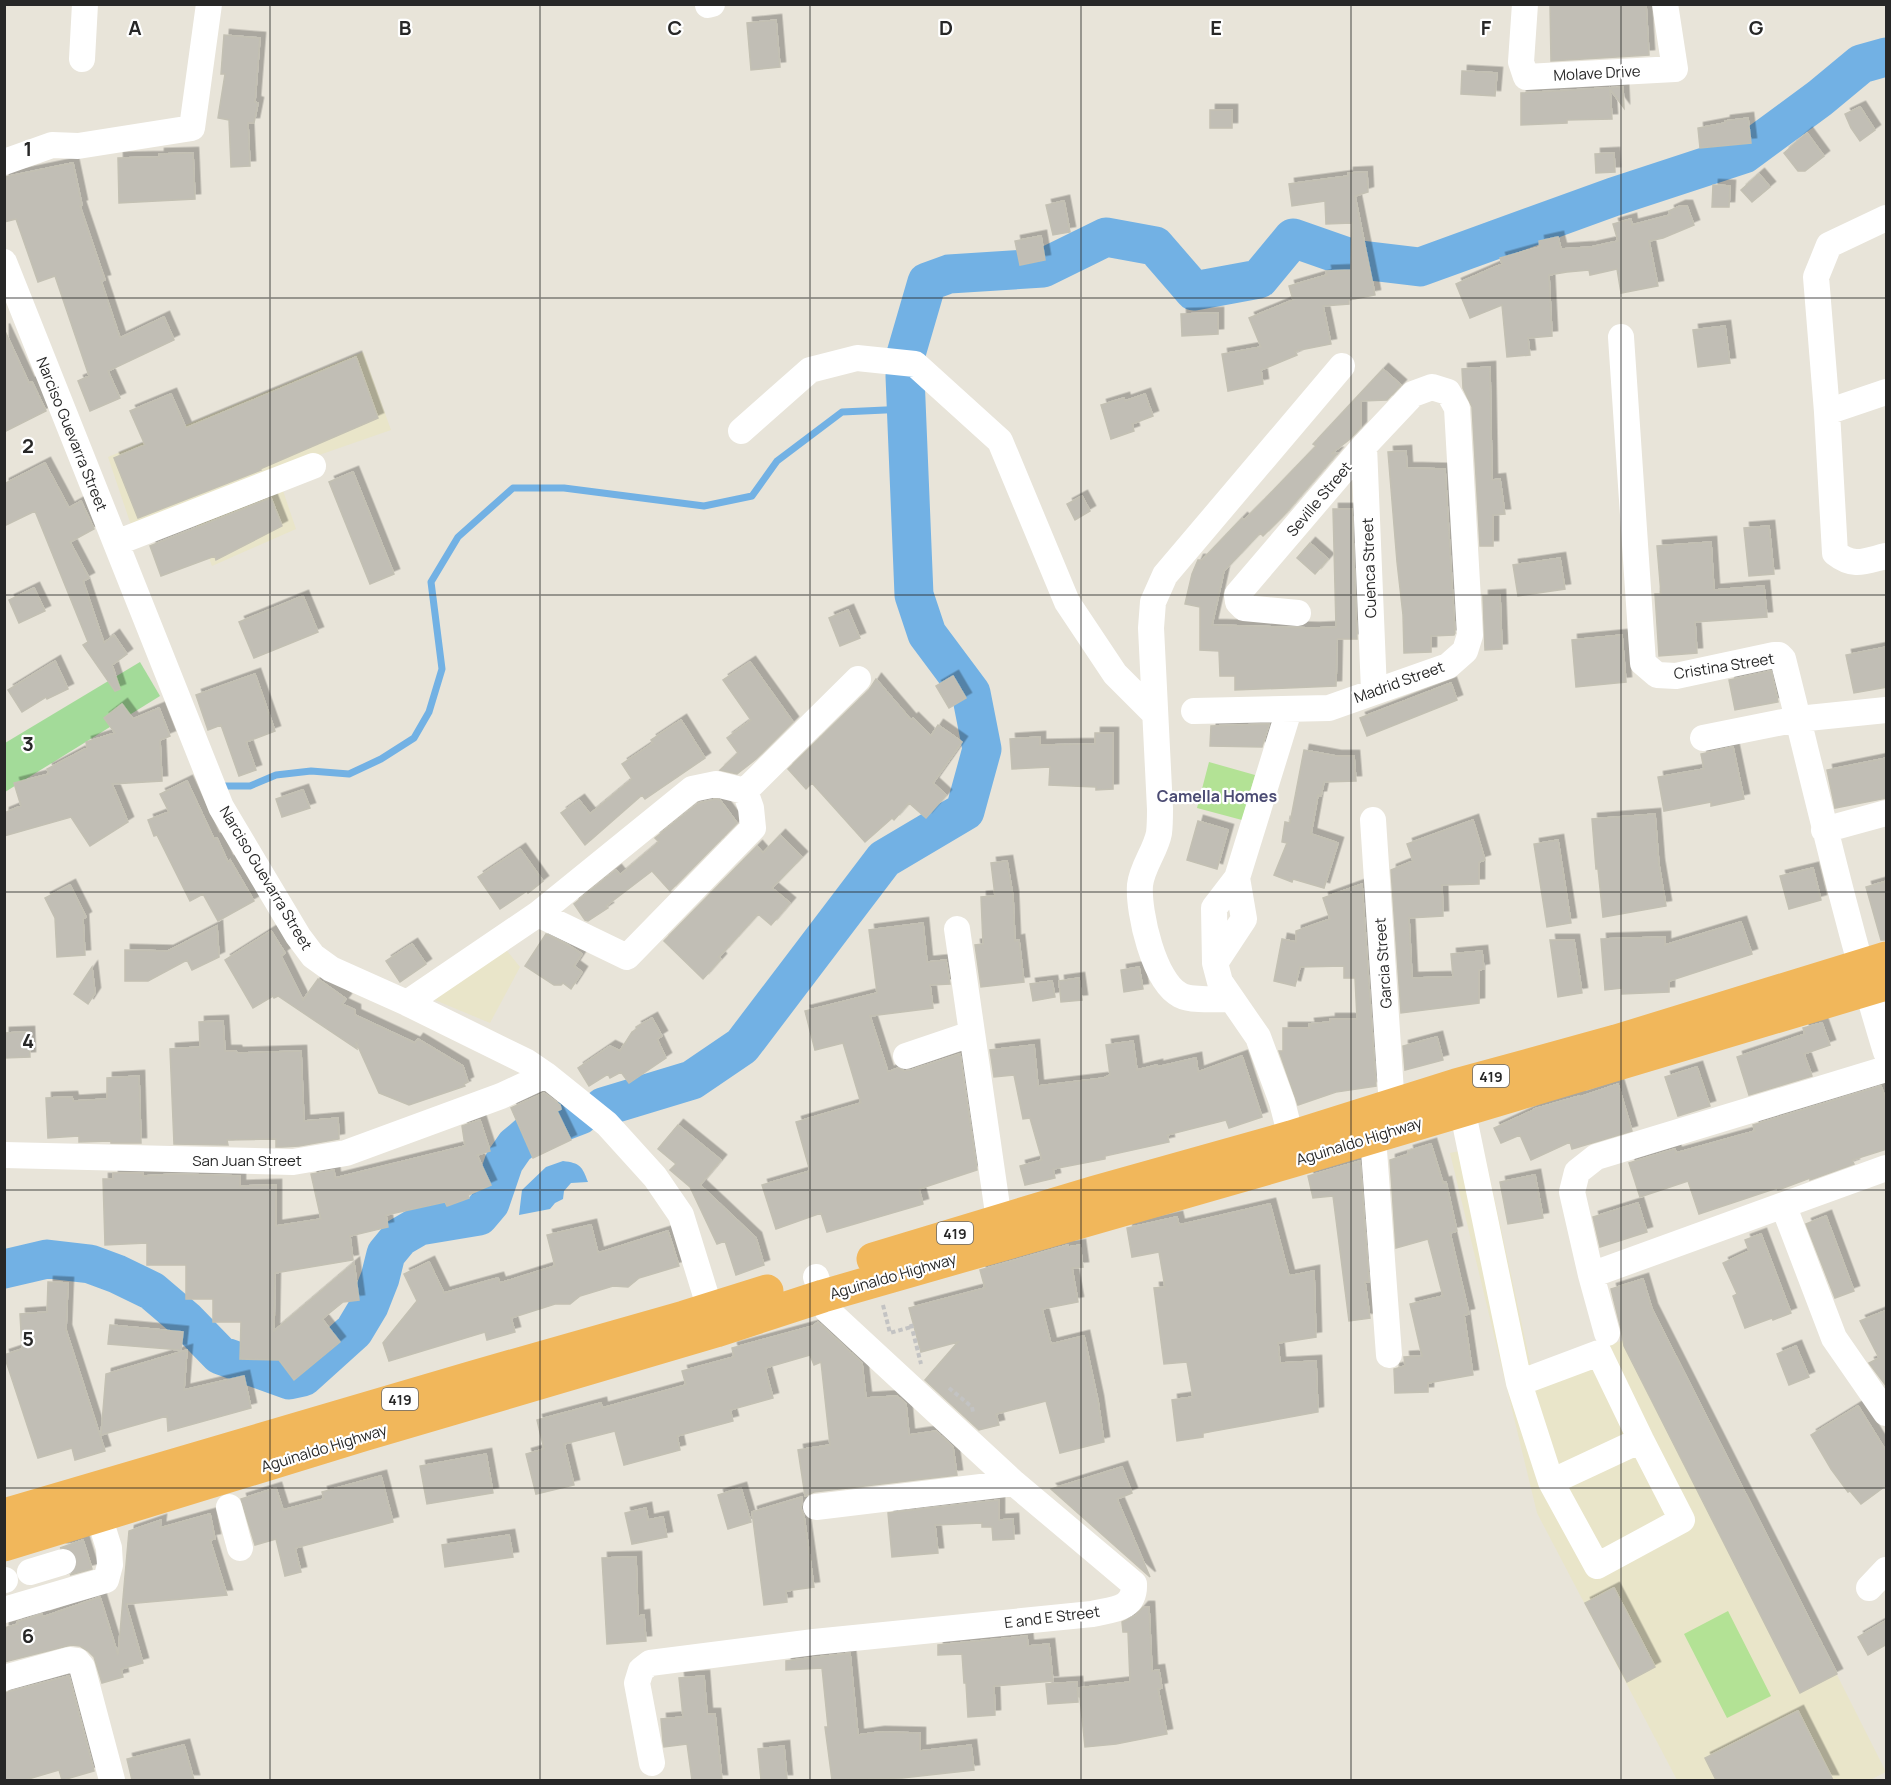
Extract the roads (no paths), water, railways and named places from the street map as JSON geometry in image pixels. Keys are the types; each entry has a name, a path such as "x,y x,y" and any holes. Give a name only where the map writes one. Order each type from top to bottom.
{"highway":[{"name":"Aguinaldo Highway","path":"1292,1149 1373,1137 1460,1098 1875,974"},
{"name":"Aguinaldo Highway","path":"4,1545 95,1503 473,1377 684,1317 713,1319 1097,1204 1292,1149 1392,1107 1460,1098"},
{"name":"Aguinaldo Highway","path":"820,1286 999,1220 1097,1204"},
{"name":"Aguinaldo Highway","path":"4,1515 95,1503"}],"street":[{"path":"82,58 84,4"},
{"path":"4,162 52,146 78,146 192,128 208,4"},
{"name":"Molave Drive","path":"1525,4 1521,62 1526,77 1675,69 1665,4"},
{"path":"1887,218 1829,245 1816,276 1835,553 1845,561 1857,564 1887,556"},
{"name":"Narciso Guevarra Street","path":"4,262 13,309 116,543 221,807 298,936 313,956 331,969 407,1003 527,1062 607,1124 655,1177 681,1215 713,1319"},
{"name":"Cristina Street","path":"1621,337 1643,663 1657,675 1676,676 1774,655 1779,655 1783,659 1824,830 1875,974 1887,1052"},
{"path":"741,432 810,370 857,358 915,364 1000,441 1067,602 1115,674 1155,714"},
{"path":"1230,999 1204,999 1180,995 1162,979 1149,946 1140,906 1140,883 1159,834 1160,809 1151,616 1153,602 1165,575 1342,366"},
{"name":"Seville Street","path":"1298,613 1244,608 1238,602 1237,595 1364,446 1413,394 1432,387 1448,392 1457,408"},
{"path":"1827,412 1887,392"},
{"name":"Madrid Street","path":"1194,711 1329,708 1448,666 1465,651 1470,635 1457,408"},
{"name":"Cuenca Street","path":"1364,446 1374,691"},
{"path":"116,543 314,466"},
{"path":"745,791 858,679"},
{"path":"1289,710 1237,878 1214,908 1215,963 1220,981 1230,999 1258,1037 1282,1102 1292,1149"},
{"path":"1703,738 1798,718 1887,710"},
{"path":"407,1003 538,914 692,789 716,784 745,791"},
{"path":"538,914 627,957 753,828 751,808 745,791"},
{"path":"1824,830 1887,813"},
{"name":"Garcia Street","path":"1373,820 1392,1107"},
{"path":"957,929 999,1220"},
{"path":"906,1056 971,1034"},
{"path":"1608,1333 1591,1275 1572,1192 1577,1172 1596,1157 1887,1069"},
{"name":"San Juan Street","path":"4,1155 293,1162 346,1153 501,1096 546,1075"},
{"path":"1460,1098 1519,1383 1551,1482 1597,1566 1682,1520 1599,1353 1519,1383"},
{"path":"1373,1137 1389,1355"},
{"path":"1591,1275 1887,1168"},
{"path":"1784,1207 1834,1338 1887,1413"},
{"name":"E and E Street","path":"652,1763 638,1683 641,1670 650,1663 814,1642 1092,1614 1127,1605 1135,1595 1134,1584 1014,1483 827,1310 820,1286"},
{"path":"1551,1482 1641,1440"},
{"path":"816,1507 1014,1483"},
{"path":"4,1610 106,1580 111,1565 98,1552 95,1503"},
{"path":"229,1507 240,1548"},
{"path":"30,1572 63,1562"},
{"path":"4,1678 69,1660 77,1661 82,1667 112,1780"}],"water":[{"path":"563,1161 580,1166 588,1182 571,1183 564,1191 563,1199 550,1209 519,1215 522,1190 546,1167"}],"waterway":[{"path":"906,354 927,282 949,274 1043,268 1106,237 1155,246 1194,291 1259,279 1293,238 1353,259 1420,267 1613,197 1744,154 1820,98 1861,64 1886,57"},
{"path":"603,1107 692,1080 742,1046 884,859 965,811 982,749 971,693 927,634 914,595 905,376"},
{"path":"221,786 250,786 276,775 311,771 349,774 381,759 414,738 429,712 442,669 431,582 458,537 513,488 564,488 704,506 752,496 777,461 842,412 907,409"},
{"path":"4,1269 47,1259 90,1264 152,1291 186,1320 220,1355 289,1380 303,1377 354,1331 369,1306 386,1254 400,1237 419,1226 479,1216 490,1203 504,1162 515,1146 528,1135 580,1115"}],"tunnel":[{"path":"63,1562 87,1555"}],"district":[{"name":"Camella Homes","path":"1217,796"}]}
